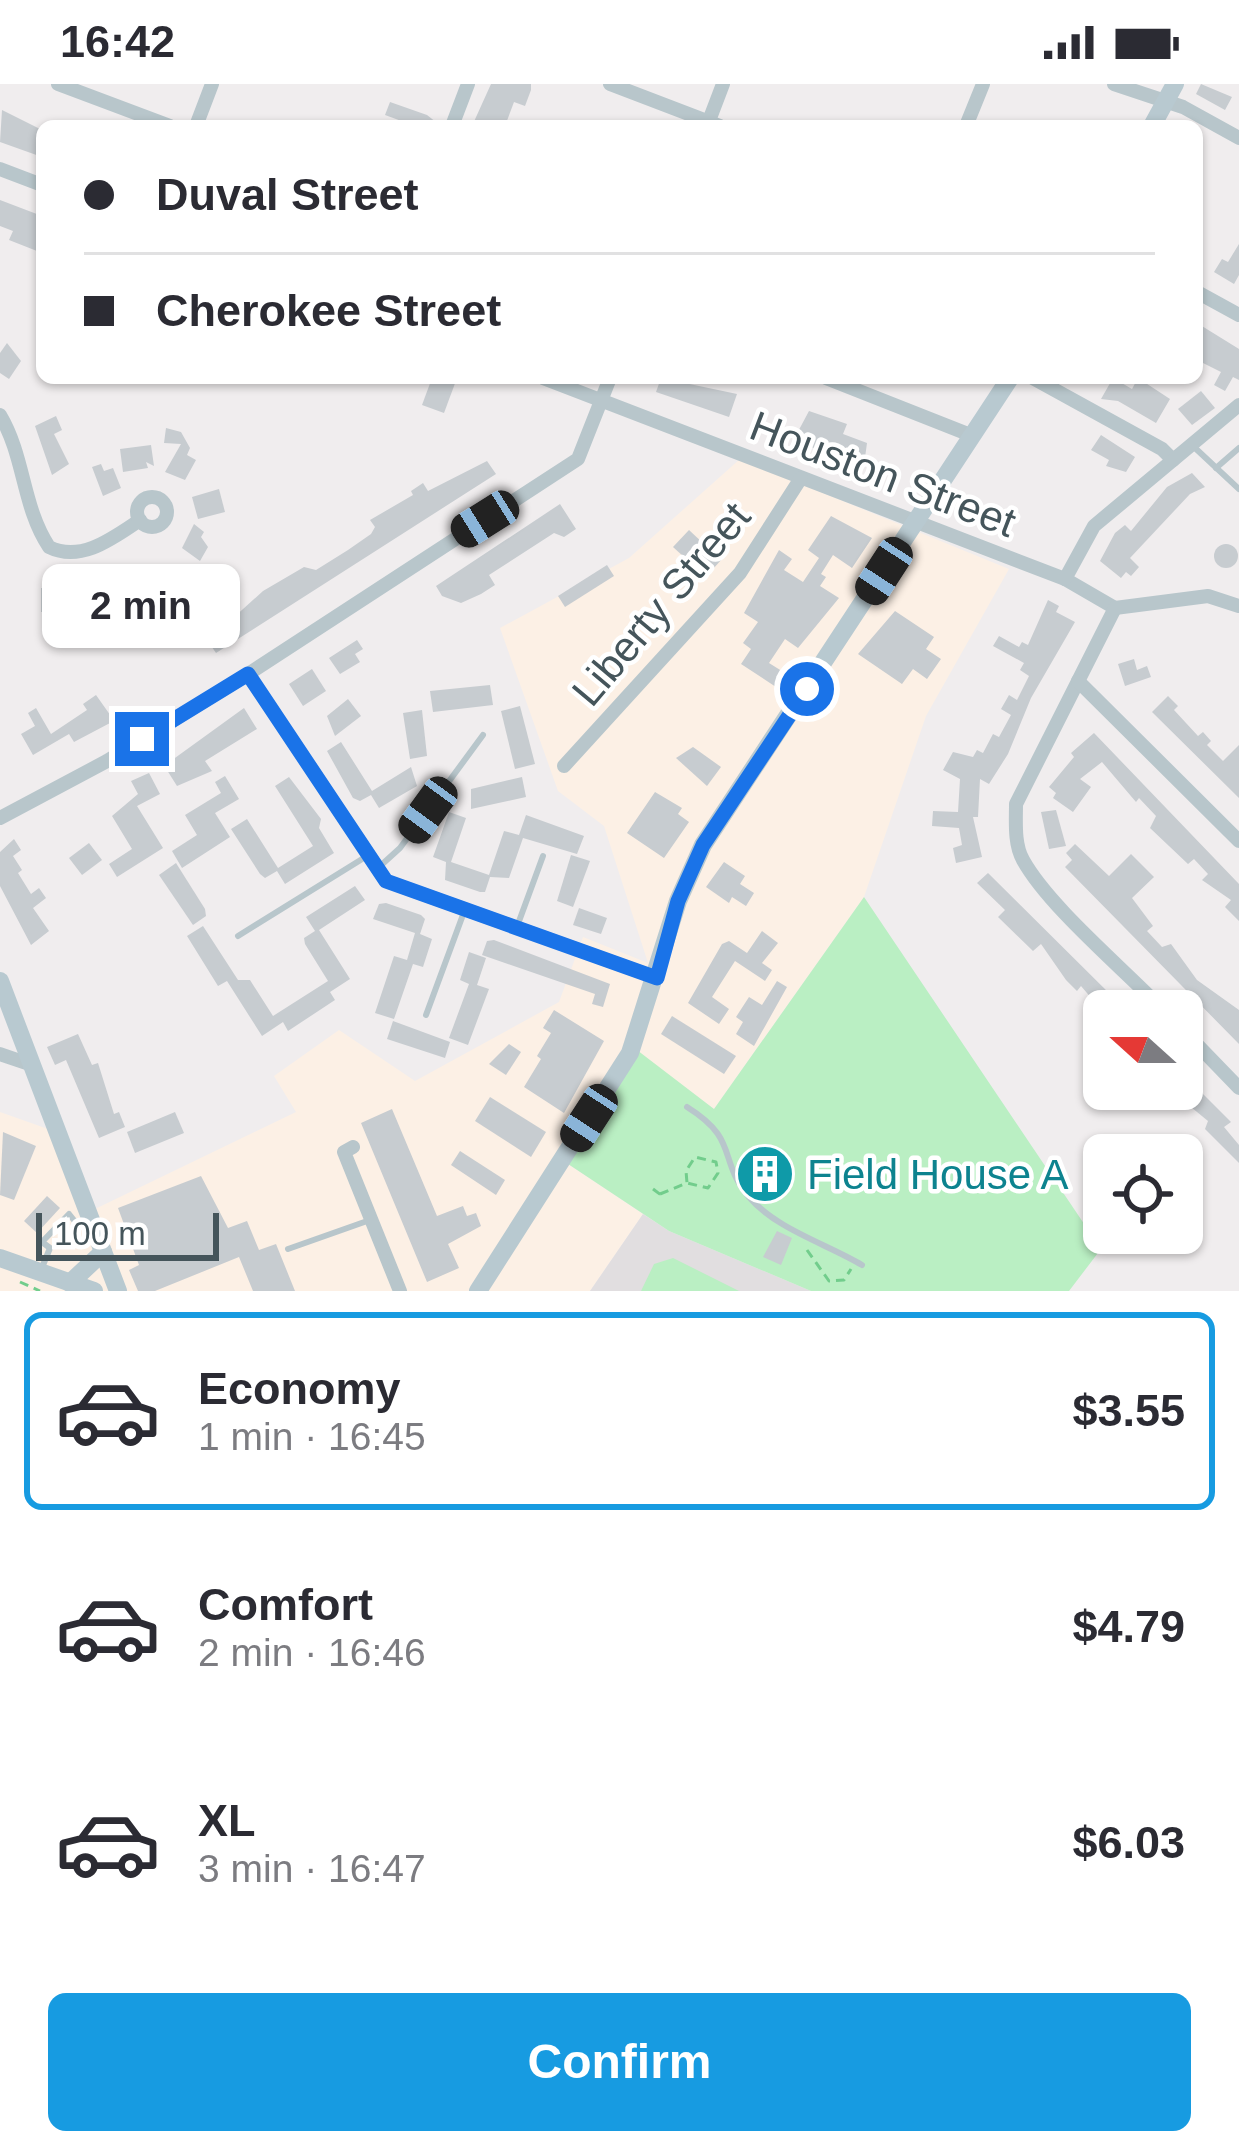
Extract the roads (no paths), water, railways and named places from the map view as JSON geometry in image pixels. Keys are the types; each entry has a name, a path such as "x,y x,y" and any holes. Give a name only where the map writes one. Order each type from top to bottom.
{"street":[{"path":"58,84 154,120"},
{"path":"198,120 212,84"},
{"path":"454,120 468,84"},
{"path":"610,84 702,120"},
{"path":"713,120 723,84"},
{"path":"968,120 983,84"},
{"path":"1114,84 1201,120"},
{"path":"1155,120 1175,84"},
{"path":"1203,121 1239,138"},
{"path":"0,169 36,183"},
{"path":"1203,295 1239,315"},
{"name":"Houston Street","path":"559,384 1065,579 1115,608"},
{"path":"0,818 107,761 248,674 578,459 608,384"},
{"path":"486,1287 630,1053 678,901 703,845 1006,384"},
{"path":"1045,384 1162,449 1173,460"},
{"path":"866,385 973,436"},
{"path":"1065,579 1094,526 1239,405"},
{"path":"0,415 15,445 26,501 49,547 72,553 89,549 140,520"},
{"name":"Liberty Street","path":"565,766 740,573 801,478"},
{"path":"1145,990 1022,857 1016,804 1115,608 1208,596 1239,606"},
{"path":"248,674 386,881 657,978"},
{"path":"1078,681 1239,841"},
{"path":"0,981 118,1291"},
{"path":"1203,1051 1239,1088"},
{"path":"0,1054 32,1065"},
{"path":"353,1147 344,1152 400,1291"},
{"path":"68,1287 103,1252"},
{"path":"0,1258 40,1282 94,1291"}],"lane":[{"path":"1191,445 1239,489"},
{"path":"1216,468 1239,448"},
{"path":"238,936 400,848 483,735"},
{"path":"517,928 543,856"},
{"path":"426,1015 465,909"},
{"path":"687,1107 722,1132 747,1196 799,1232 862,1265"},
{"path":"40,1282 50,1249 42,1242 48,1230 69,1214 77,1224 92,1220"},
{"path":"289,1249 371,1220"}],"place":[{"name":"Field House A","path":"765,1174"}]}
